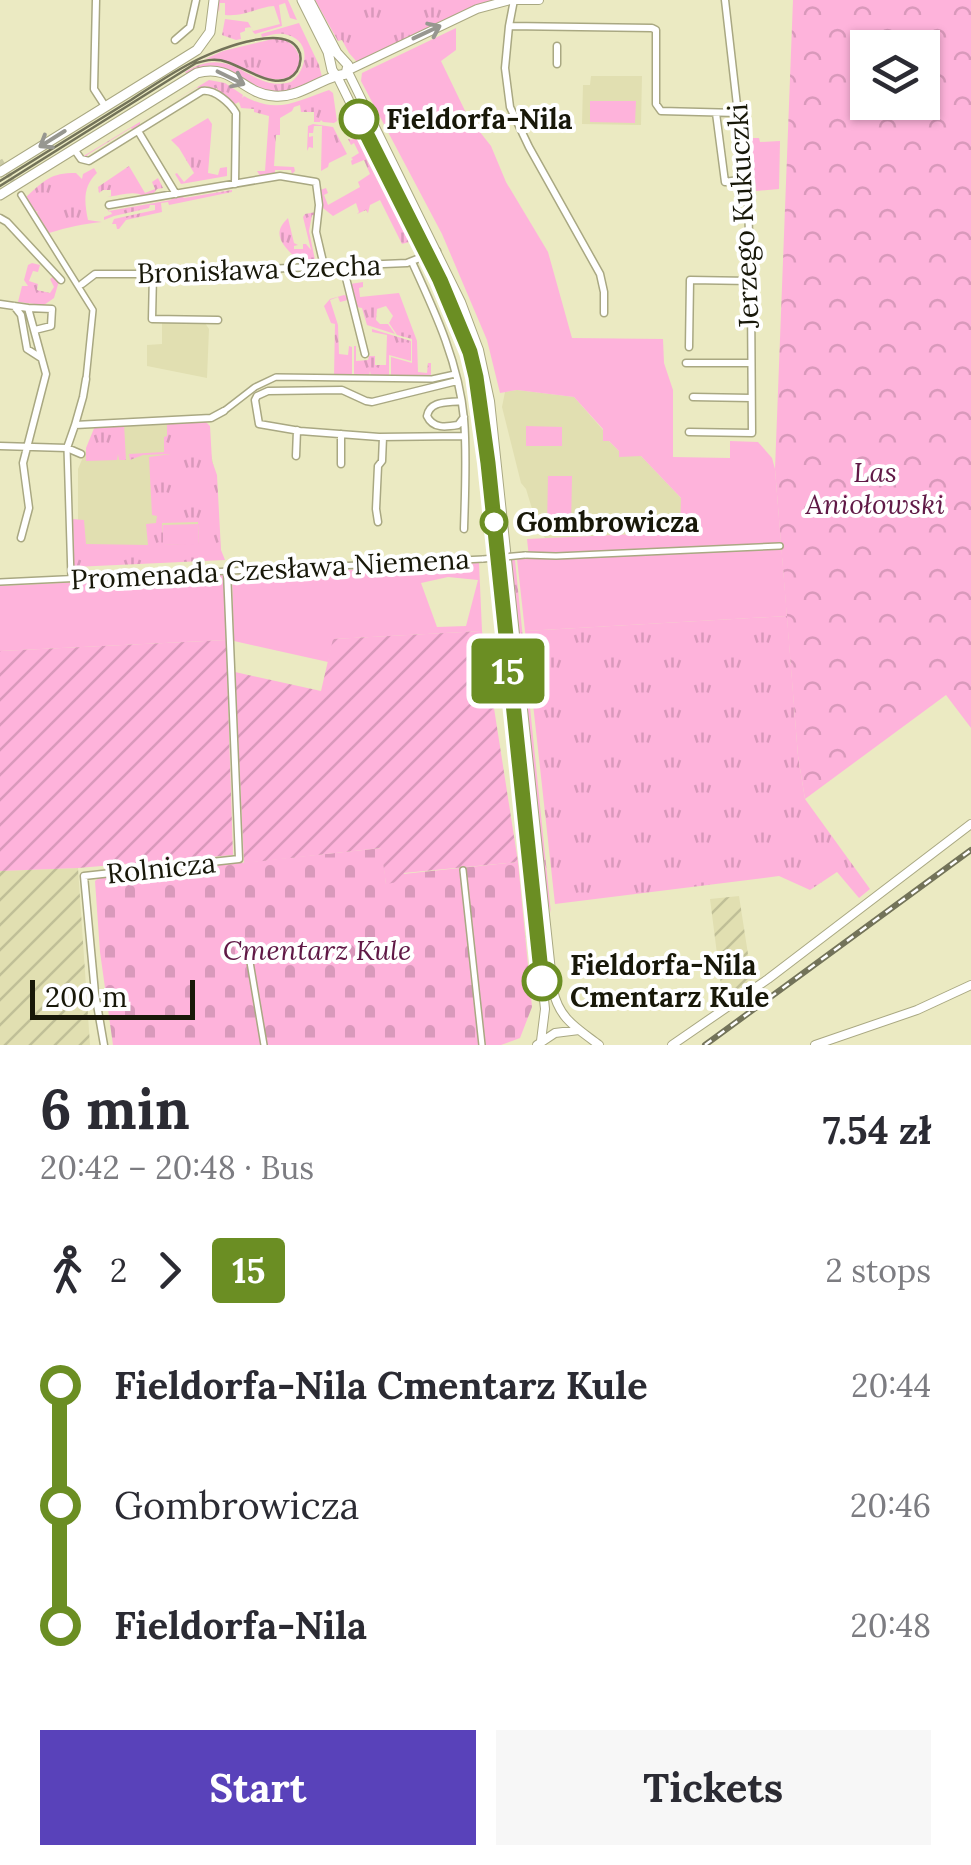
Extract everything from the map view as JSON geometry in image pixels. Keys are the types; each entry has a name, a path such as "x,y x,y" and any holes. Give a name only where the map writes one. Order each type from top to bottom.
{"main road":[{"path":"0,172 196,50 210,32 214,0"},
{"path":"0,195 202,72 226,73 256,92 278,96 293,95 344,76 348,65 306,0"},
{"path":"306,0 337,76"},
{"path":"105,106 116,122"}],"street":[{"path":"96,0 94,89 105,106"},
{"path":"175,40 190,28 196,0"},
{"path":"511,0 504,68 510,107 600,274 604,313"},
{"path":"538,0 511,0 468,12 349,71 432,253 470,352 480,402 544,1009 539,1043"},
{"name":"Jerzego Kukuczki","path":"689,432 752,433 746,179 725,0"},
{"path":"508,26 652,28 656,30 656,104 661,111 738,113"},
{"path":"557,64 558,46"},
{"path":"337,76 470,324 485,376 553,990 557,1007 599,1045"},
{"path":"74,148 81,159 89,160 202,91 211,92 236,113 235,184"},
{"path":"716,112 725,182 746,179"},
{"path":"138,130 176,194"},
{"path":"109,205 280,176 316,182 316,232 324,266"},
{"path":"21,195 94,310 84,397 67,448 71,578"},
{"path":"0,218 61,280"},
{"name":"Bronisława Czecha","path":"82,284 96,274 412,262 432,253"},
{"path":"412,262 439,317 462,403 464,528"},
{"path":"342,266 365,354"},
{"path":"153,274 152,319 218,320"},
{"path":"689,347 690,280 751,281"},
{"path":"0,304 52,309 51,326 35,330"},
{"path":"13,306 21,315 27,349 42,358"},
{"path":"21,538 29,508 23,463 45,381 28,308"},
{"path":"686,363 750,364"},
{"path":"75,425 211,418 255,387 276,378 456,377"},
{"path":"456,377 372,402 342,390 268,391 255,400 259,424 383,437 463,436"},
{"path":"693,397 751,398"},
{"path":"464,417 458,425 437,426 427,416 435,404 480,402"},
{"path":"296,456 297,430"},
{"path":"341,434 342,464"},
{"path":"378,522 378,466 382,462 383,437"},
{"path":"0,446 67,448 80,454"},
{"name":"Promenada Czesława Niemena","path":"0,582 780,546"},
{"name":"Rolnicza","path":"104,1045 84,876 238,859 226,571"},
{"path":"672,1045 768,979 971,824"},
{"path":"464,870 482,1045"},
{"path":"250,962 264,1045"},
{"path":"816,1045 916,1010 971,985"},
{"path":"539,1043 555,1033 579,1030"}],"shaded area":[{"path":"591,76 642,76 641,125 582,124 583,85 590,85"},
{"path":"162,322 205,323 209,329 207,378 147,366 147,345 162,344"},
{"path":"505,392 574,397 619,451 641,456 681,498 681,532 545,538 521,483 502,407"},
{"path":"204,420 214,468 221,551 78,559 78,469 96,426"},
{"path":"78,868 90,1045 0,1045 0,871"},
{"path":"739,896 752,980 723,1001 710,899"}],"green space":[{"path":"218,0 288,0 297,20 290,18 285,3 279,5 282,26 255,34 253,32 252,28 253,31 280,24 274,6 225,15 225,3 220,3 219,12"},
{"path":"315,0 496,0 357,62 342,40 338,41"},
{"name":"Las Aniołowski","path":"793,0 971,0 971,728 946,695 805,799 798,756 775,469"},
{"path":"225,19 248,22 251,27 240,33 241,39 222,35"},
{"path":"299,23 322,77 303,86 268,92 222,67 185,72 217,62 264,81 291,82 303,64 301,44 285,34 261,34"},
{"path":"456,28 456,50 441,61 468,117 491,146 506,182 548,252 572,338 663,339 664,363 673,390 673,457 730,458 730,441 758,442 772,458 787,616 525,631 517,559 529,558 527,539 680,532 681,498 641,456 619,457 619,451 609,441 603,441 603,429 574,397 517,390 500,393 487,340 442,234 361,81 362,73"},
{"path":"277,38 298,52 299,66 290,77 271,79 225,61 205,59 223,51"},
{"path":"209,80 225,83 242,98 267,105 297,102 329,90 333,93 337,121 314,122 314,112 301,112 300,105 294,107 280,118 274,166 294,167 295,171 292,174 291,170 275,170 260,176 257,171 265,171 269,116 241,108 239,102 235,104 217,88 197,87"},
{"path":"590,101 636,101 635,123 590,122"},
{"path":"161,109 140,122 140,127 131,128 87,155 88,158 82,157"},
{"path":"348,117 409,242 402,244 380,200 370,205 368,213 366,210 357,214 356,203 333,216 323,208 320,190 326,188 328,205 360,187 358,182 370,174 364,160 352,165 351,158 359,153 354,143 351,145 348,139 353,140 342,121"},
{"path":"208,118 212,124 208,173 218,175 220,168 227,167 227,176 181,184 175,174 184,182 194,173 171,140"},
{"path":"313,124 333,127 347,154 321,171 322,126 314,126 313,133 309,133 309,137 313,136 313,148 307,151 308,126"},
{"path":"750,138 780,141 779,189 756,191"},
{"path":"129,166 145,193 155,189 152,182 158,178 163,188 143,196 131,193 107,197 111,190 99,193 98,187"},
{"path":"94,168 97,173 86,194 88,220 102,222 49,233 26,197 54,176 76,173 82,179 83,174"},
{"path":"232,190 169,205 161,203 162,212 126,220 119,229 112,224 114,219 155,210 155,205 104,220 112,214 108,211 108,208 109,211 171,200 171,196 184,198"},
{"path":"316,212 309,231 315,260 297,260 281,240 280,230 288,218 294,243 298,245 294,249 303,249 306,244 311,250 303,217"},
{"path":"32,263 40,265 29,281 38,284 37,290 50,293 54,287 50,279 54,276 59,281 54,298 44,305 18,302 22,286 28,286 24,280"},
{"path":"363,282 360,297 399,293 417,341 418,372 427,373 431,363 431,377 391,376 391,357 412,363 412,339 397,335 389,323 393,316 386,306 377,309 376,320 388,324 395,334 367,325 362,308 356,307 350,284"},
{"path":"344,295 348,300 330,300 338,325 339,354 348,355 349,346 352,347 352,376 334,376 335,324 324,306 330,299"},
{"path":"372,329 411,341 411,361 389,355 389,376 371,376 370,371 369,376 354,376 354,346 356,361 375,356 375,365 386,365 387,335"},
{"path":"204,420 210,426 225,560 74,567 73,519 84,520 86,544 148,545 146,524 156,523 157,516 152,515 149,457 171,454 143,455 130,460 129,454 164,452 167,423","holes":["198,522 199,543 164,545 162,523"]},
{"path":"124,424 126,460 119,460 118,454 117,460 86,461 86,448 95,426"},
{"path":"526,426 562,427 562,446 526,446"},
{"path":"548,476 572,476 571,527 547,526"},
{"path":"198,524 199,544 163,545 163,525"},
{"path":"511,560 515,560 551,913 547,899"},
{"path":"505,561 546,950 541,950 501,562"},
{"path":"494,562 516,773 513,778 491,563"},
{"path":"479,563 482,631 334,639 328,662 234,641 232,576","holes":["448,577 478,580 466,626 437,627 421,583"]},
{"path":"224,575 226,640 0,651 0,586"},
{"path":"787,616 805,799 870,889 859,898 837,872 810,890 779,876 555,904 525,631"},
{"path":"482,631 518,862 404,873 404,881 386,884 381,848 244,863 235,672 321,691 333,639"},
{"path":"226,640 233,855 0,871 0,651"},
{"name":"Cmentarz Kule","path":"382,848 386,884 403,874 518,862 532,1007 520,1038 501,1045 113,1045 100,952 95,881 99,878"}],"tunnel":[{"path":"0,160 21,195"}],"tram line":[{"path":"0,181 201,58 263,39 290,41 299,51 297,71 282,81 263,78 223,61 196,63 0,186"}],"railway":[{"path":"705,1045 971,850"}],"bus line":[{"name":"15","path":"359,119 452,306 476,377 542,981"}],"place":[{"name":"Fieldorfa-Nila","path":"359,119"},
{"name":"Gombrowicza","path":"494,522"},
{"name":"Fieldorfa-Nila Cmentarz Kule","path":"542,981"}]}
